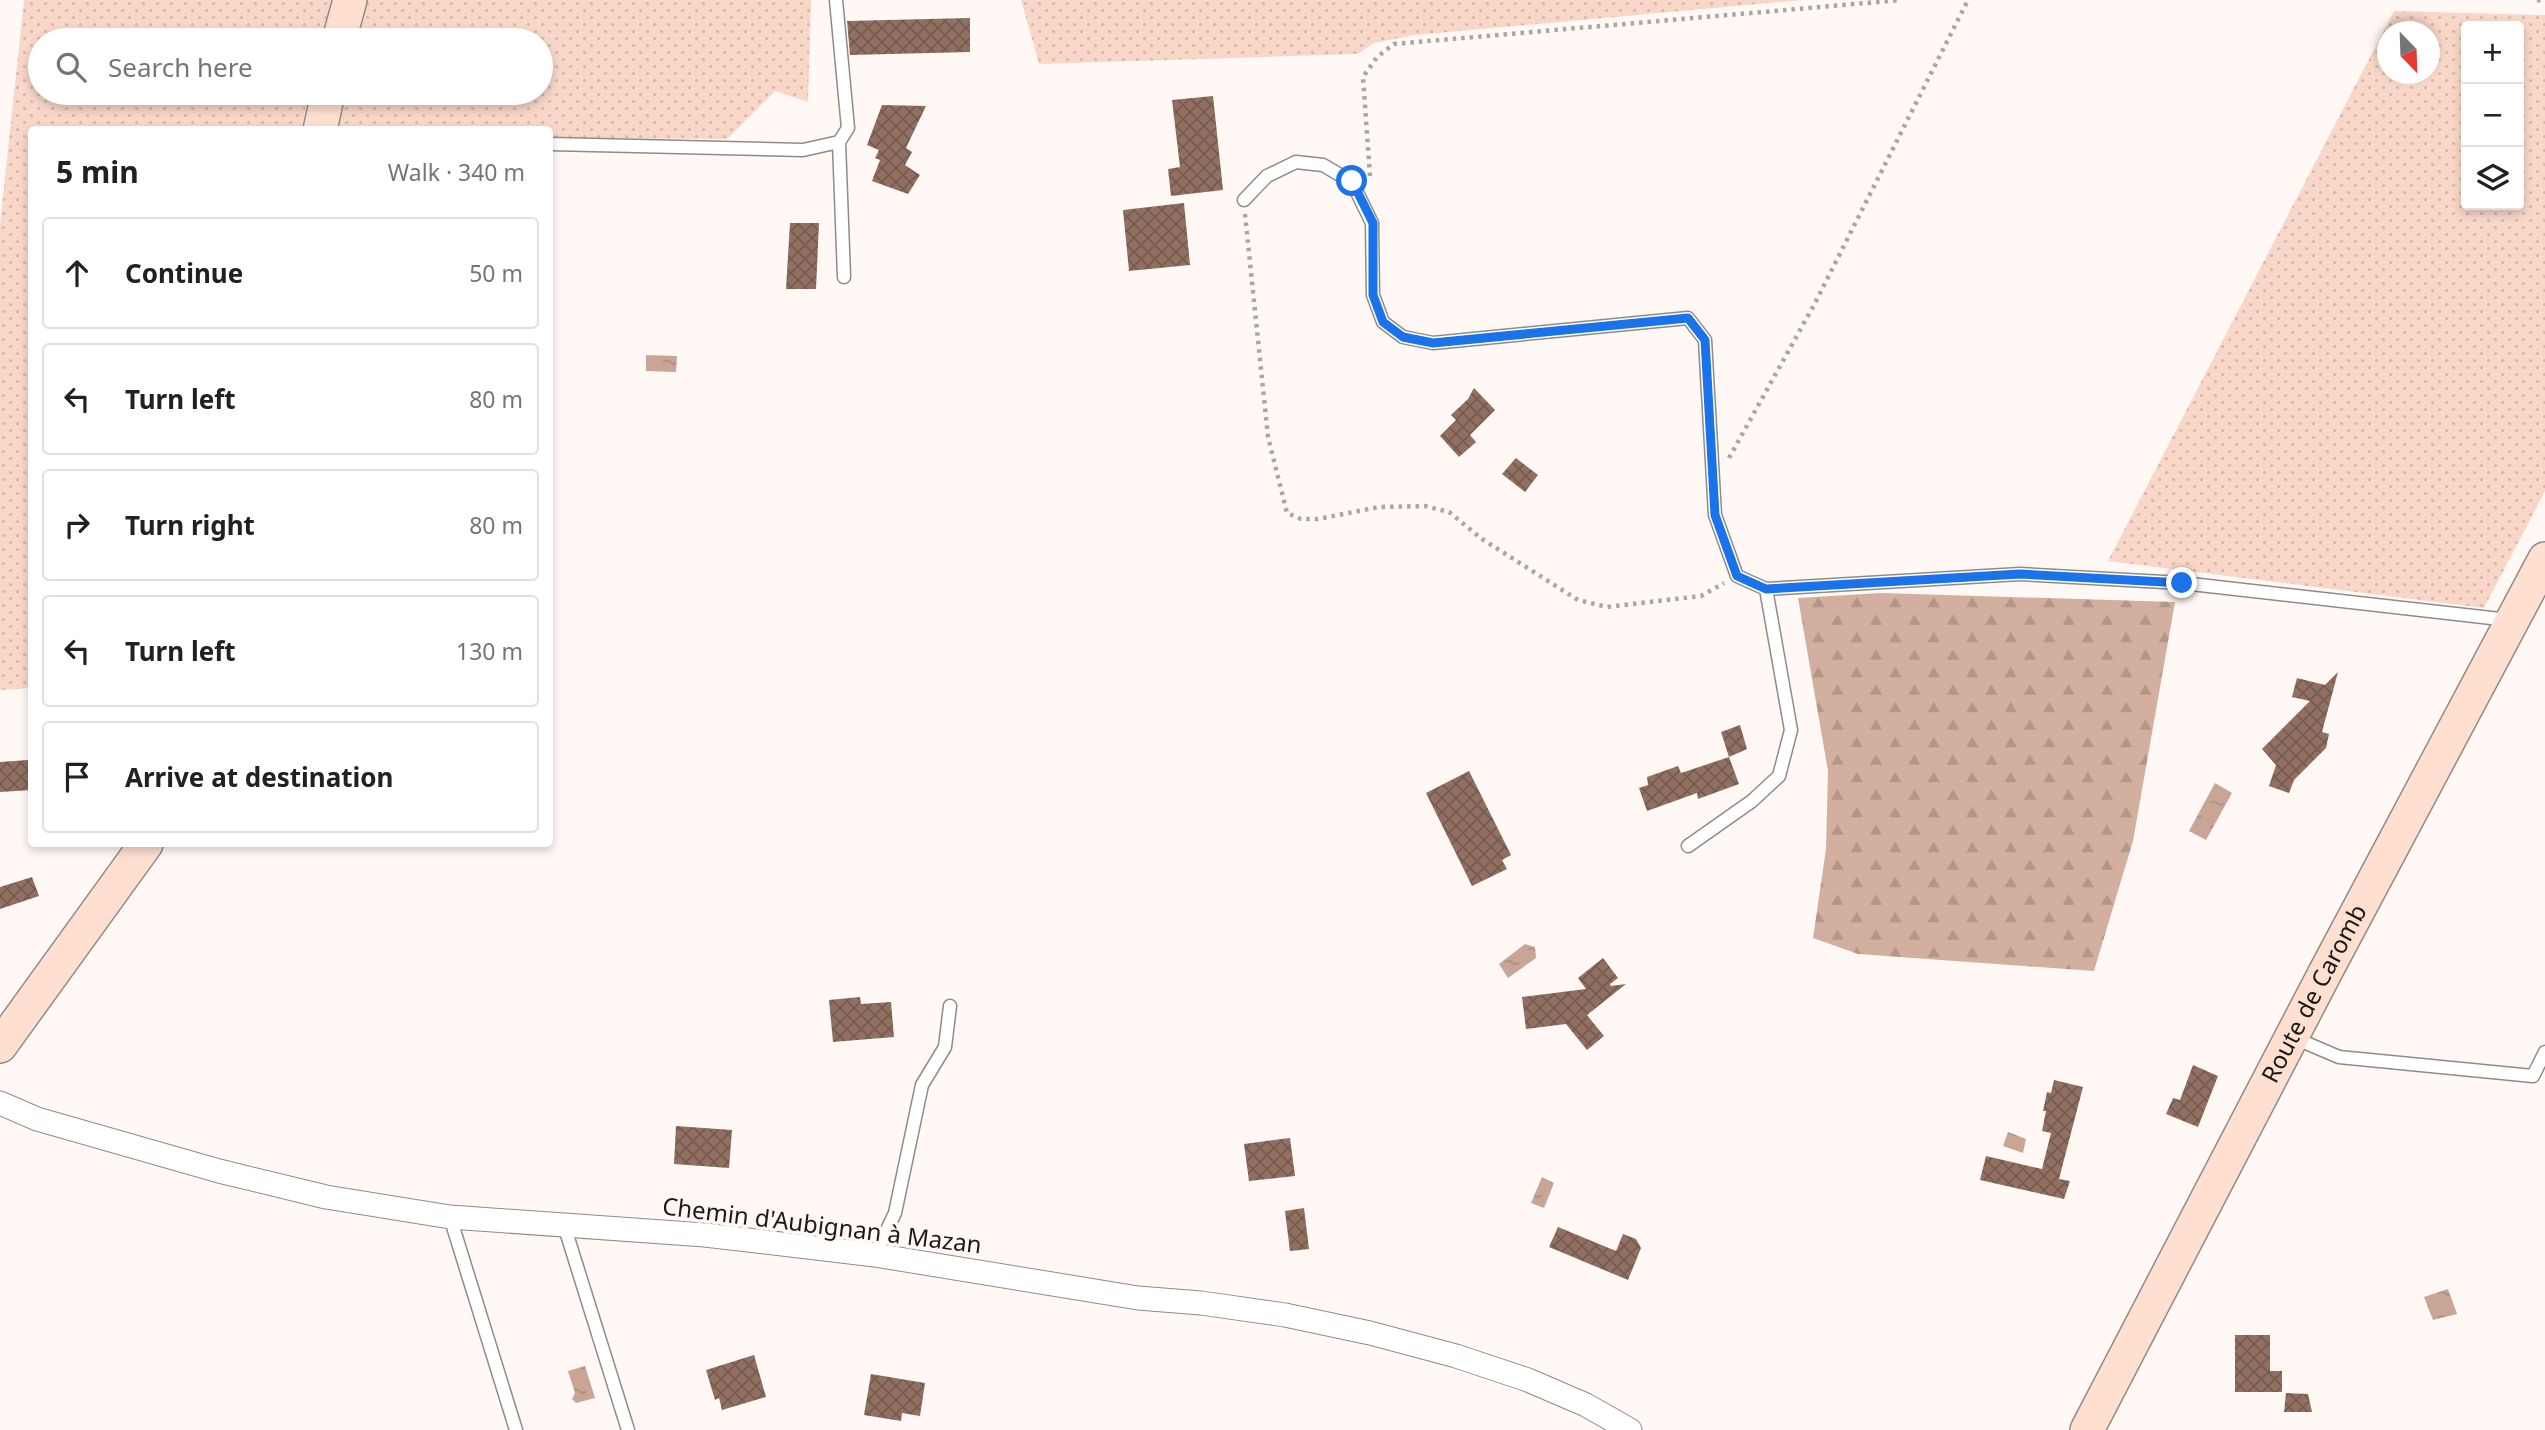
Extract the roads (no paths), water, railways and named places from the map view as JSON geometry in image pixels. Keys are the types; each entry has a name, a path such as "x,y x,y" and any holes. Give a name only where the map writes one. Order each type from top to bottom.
{"main road":[{"path":"343,28 351,0"},
{"path":"321,126 325,105"},
{"name":"Route de Caromb","path":"2087,1430 2545,559"},
{"path":"0,1046 144,847"}],"street":[{"name":"Chemin d'Aubignan à Mazan","path":"0,1103 37,1119 219,1171 326,1197 450,1217 705,1235 875,1255 1138,1298 1201,1303 1285,1315 1370,1333 1456,1356 1528,1380 1586,1405 1630,1430"}],"lane":[{"path":"836,0 848,128 839,142 844,276"},
{"path":"553,144 803,150 839,142"},
{"path":"1244,200 1267,176 1296,162 1323,166 1352,181 1373,223 1373,295 1383,322 1403,337 1433,343 1688,318 1705,340 1715,515 1737,576 1766,589 2020,574 2182,583 2512,620"},
{"path":"1688,846 1752,801 1779,776 1791,730 1766,589"},
{"path":"875,1255 895,1213 922,1085 945,1047 950,1006"},
{"path":"2292,1037 2339,1056 2533,1076 2545,1052"},
{"path":"450,1217 516,1430"},
{"path":"564,1224 628,1430"}],"water":[{"path":"646,355 677,356 676,372 646,371"},
{"path":"2215,783 2232,793 2206,840 2189,831"},
{"path":"1525,944 1535,947 1536,958 1508,978 1499,964"},
{"path":"2008,1132 2026,1139 2023,1153 2003,1146"},
{"path":"1542,1177 1554,1183 1544,1208 1531,1203"},
{"path":"2448,1289 2457,1314 2433,1320 2424,1297"},
{"path":"585,1366 595,1398 576,1403 572,1399 575,1393 568,1371"}]}
